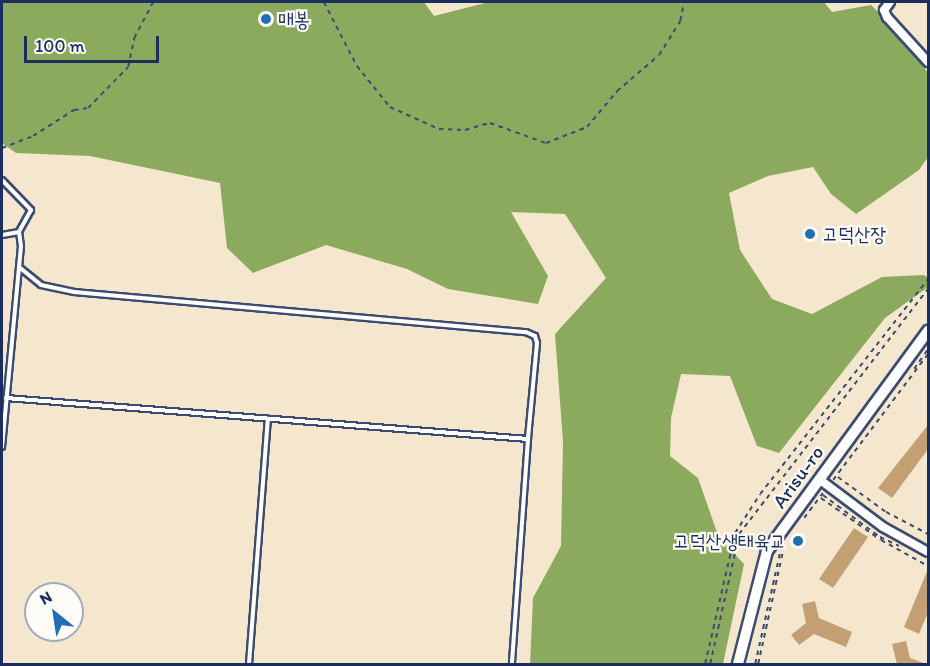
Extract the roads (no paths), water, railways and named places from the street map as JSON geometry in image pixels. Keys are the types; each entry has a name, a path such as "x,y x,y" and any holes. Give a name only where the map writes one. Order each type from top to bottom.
{"main road":[{"name":"Arisu-ro","path":"738,664 767,550 828,481 928,331"}],"street":[{"path":"890,2 884,10 887,17 928,62"},
{"path":"828,481 883,527 928,552"}],"lane":[{"path":"2,180 31,210 18,231 19,267 2,447"},
{"path":"2,235 18,231"},
{"path":"19,267 41,285 74,292 526,332 535,336 537,343 512,664"},
{"path":"6,398 528,439"},
{"path":"249,664 268,419"}],"place":[{"name":"매봉","path":"266,19"},
{"name":"고덕산장","path":"810,234"},
{"name":"고덕산생태육교","path":"798,541"}]}
